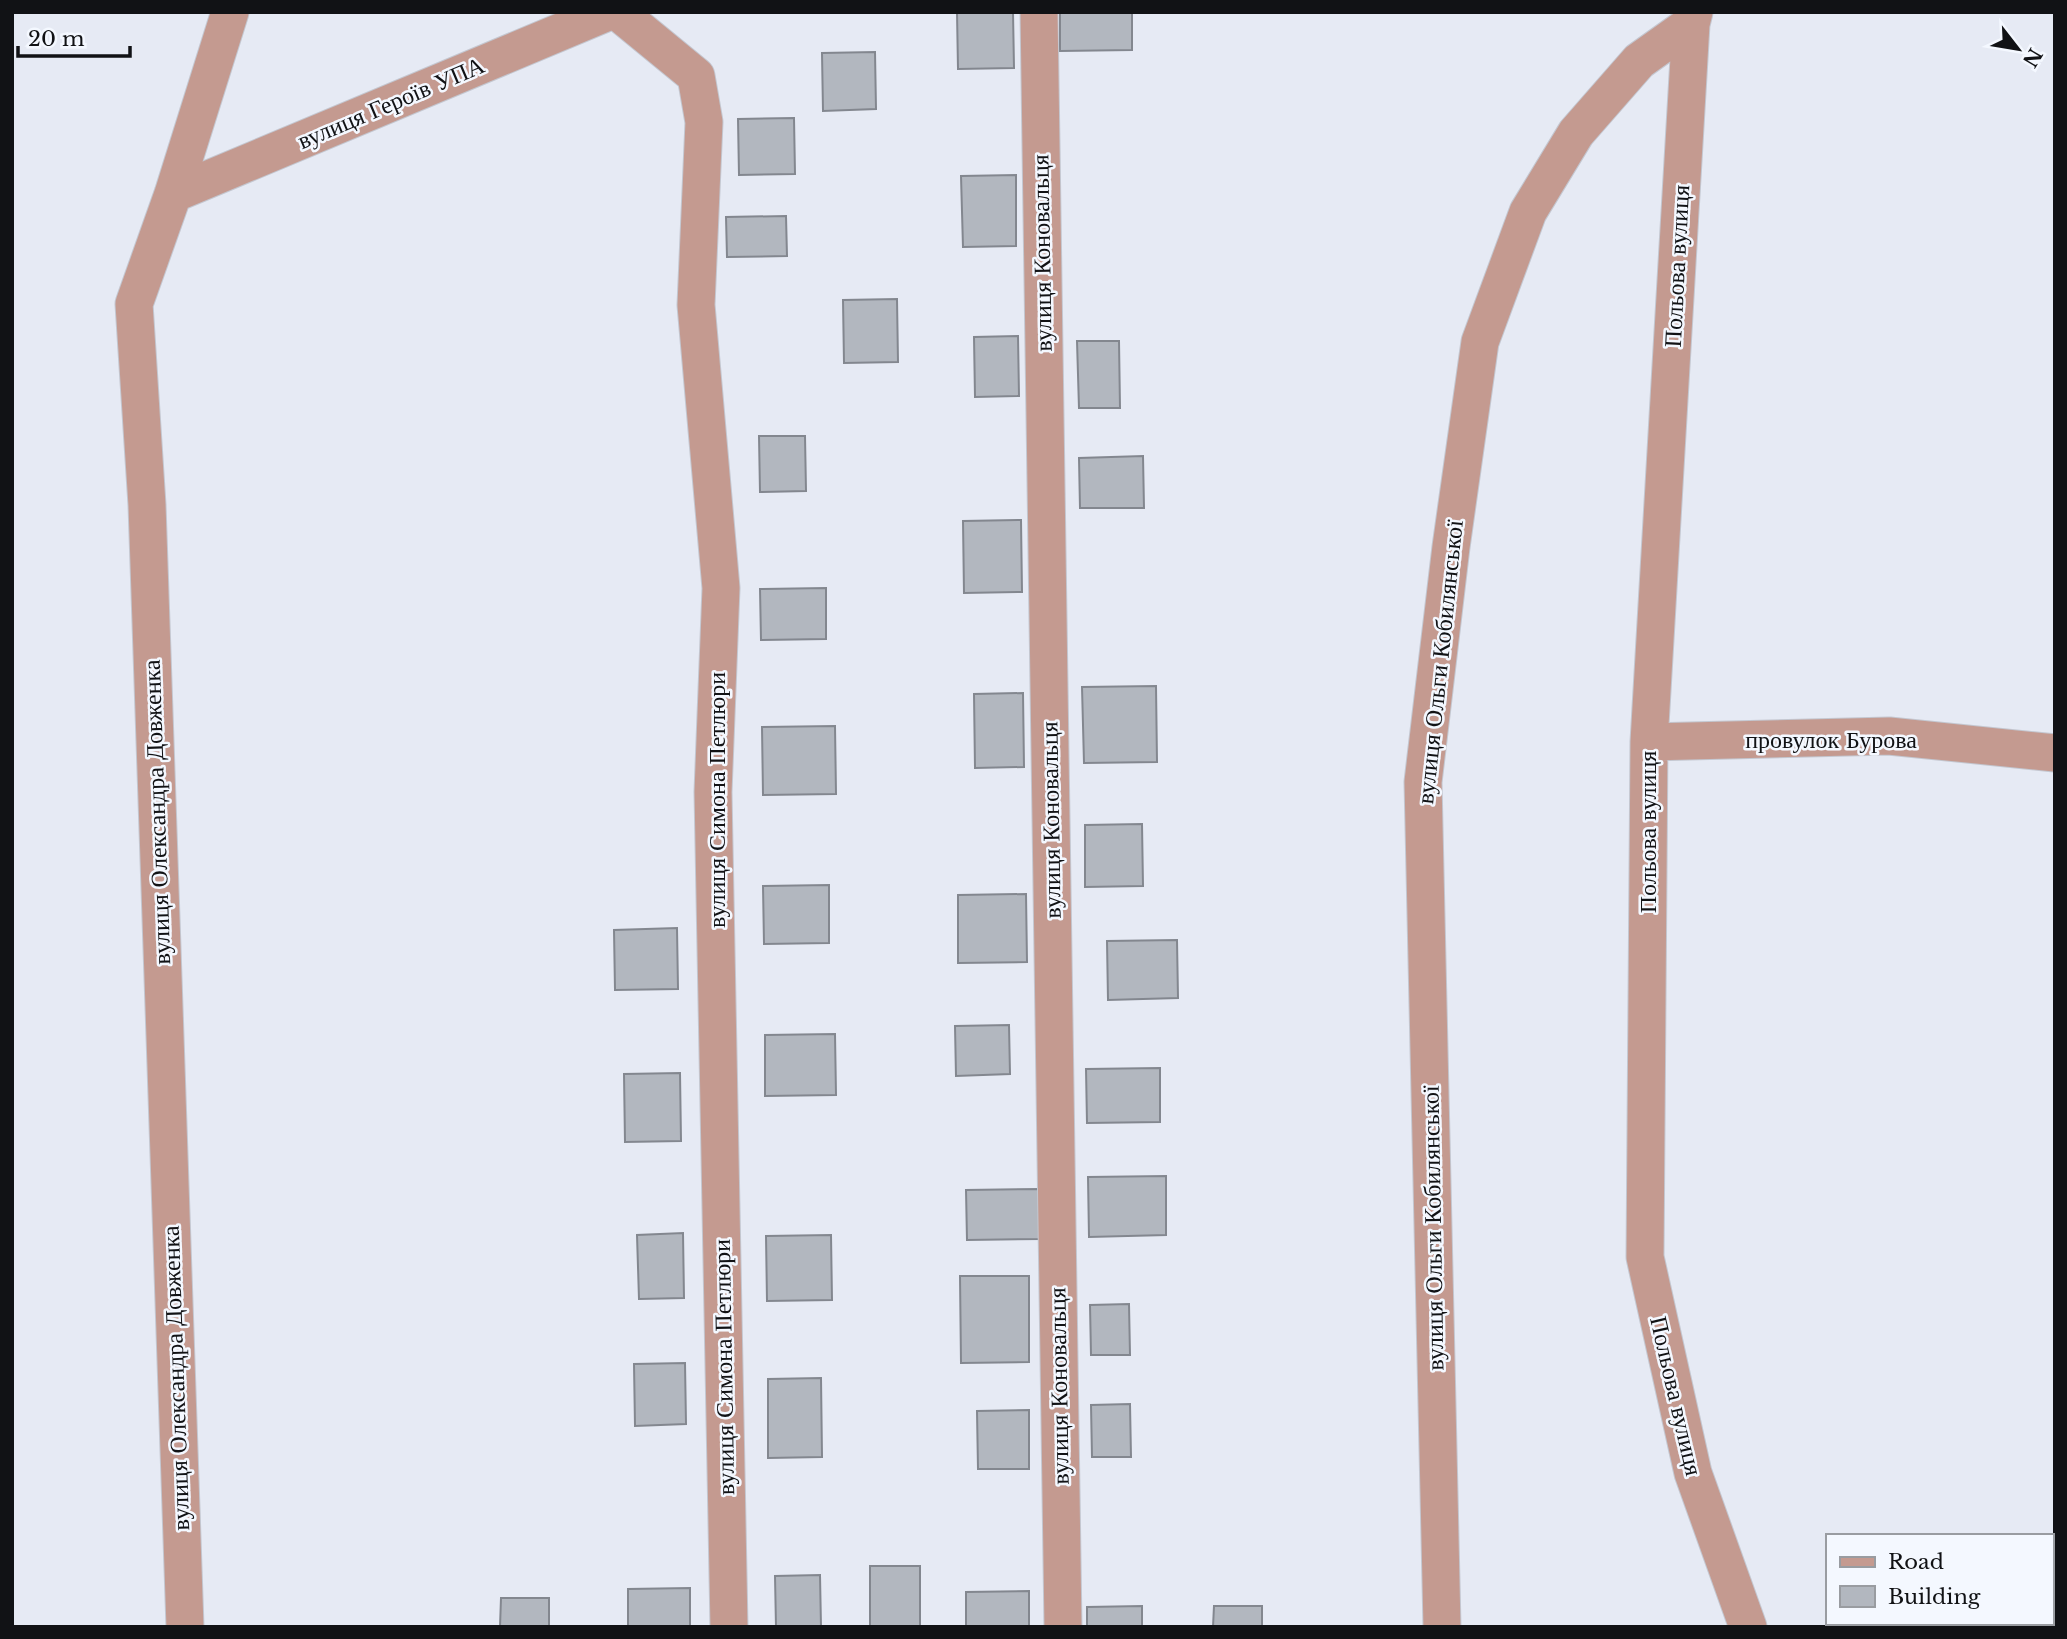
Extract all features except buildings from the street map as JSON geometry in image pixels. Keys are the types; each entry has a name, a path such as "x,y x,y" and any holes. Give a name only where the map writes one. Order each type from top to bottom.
{"street":[{"name":"вулиця Олександра Довженка","path":"185,1627 147,505 134,304 173,194 230,12"},
{"name":"вулиця Героїв УПА","path":"173,194 608,12"},
{"name":"вулиця Симона Петлюри","path":"618,12 696,76 704,122 696,304 721,588 713,792 729,1627"},
{"name":"вулиця Коновальця","path":"1039,12 1063,1627"},
{"name":"Польова вулиця","path":"1693,18 1648,742 1645,1257 1693,1473 1748,1627"},
{"name":"вулиця Ольги Кобилянської","path":"1442,1627 1423,782 1451,547 1480,342 1528,212 1576,132 1639,61 1693,18"},
{"name":"провулок Бурова","path":"1648,742 1889,736 2055,753"}]}
